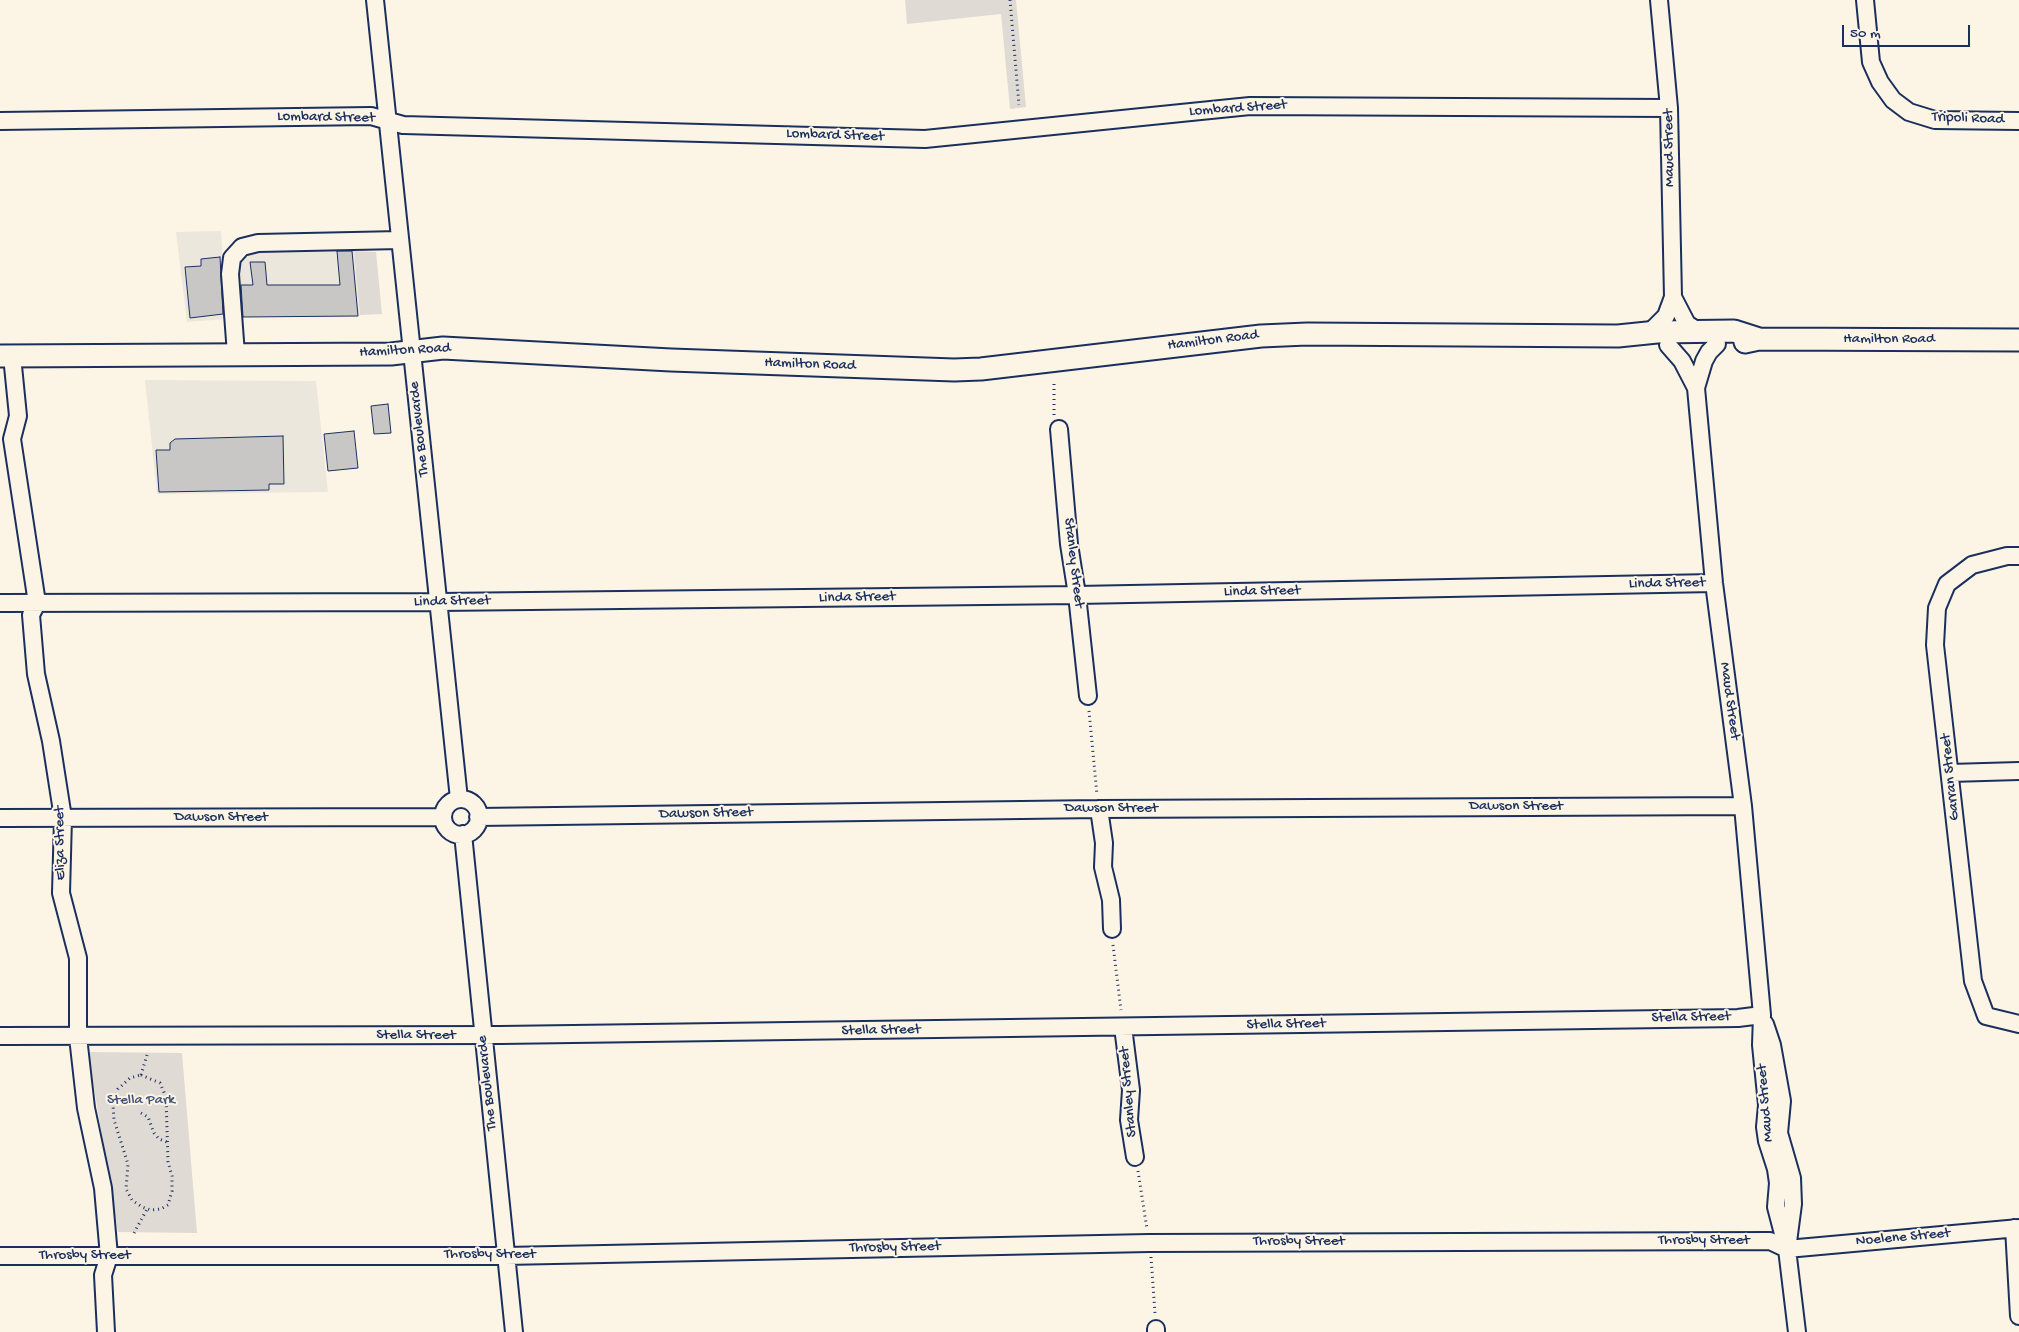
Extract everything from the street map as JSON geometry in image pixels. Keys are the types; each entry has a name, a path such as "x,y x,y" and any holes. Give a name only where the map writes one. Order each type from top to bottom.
{"main road":[{"name":"Hamilton Road","path":"6,356 391,354 443,348 671,360 954,370 981,369 1261,336 1317,334 1618,336 1698,330 1734,331 1759,339"},
{"name":"Hamilton Road","path":"1618,336 1668,345 1734,344 1759,339 2019,340"}],"street":[{"name":"The Boulevarde","path":"376,0 459,799"},
{"name":"Maud Street","path":"1649,333 1666,316 1673,297 1669,108 1659,0"},
{"name":"Tripoli Road","path":"1865,0 1871,62 1888,106 1935,120 2019,122"},
{"name":"Lombard Street","path":"0,121 371,116 403,125 925,139 1258,106 1669,108"},
{"path":"236,354 230,274 232,258 242,248 258,244 400,240"},
{"name":"Maud Street","path":"1673,297 1687,324 1698,330"},
{"name":"Maud Street","path":"1717,344 1708,352 1696,388 1714,583 1743,806 1762,1015 1772,1045 1782,1101 1779,1133 1792,1178 1793,1204 1787,1249 1797,1332"},
{"name":"Maud Street","path":"1668,345 1682,361 1696,388"},
{"name":"Eliza Street","path":"6,356 18,416 12,439 37,604 31,615 36,674 51,741 63,818 61,893 78,958 78,1037 86,1108 103,1188 109,1256 103,1275 106,1332"},
{"name":"Stanley Street","path":"1059,429 1069,544 1077,595 1088,696"},
{"name":"Garran Street","path":"2019,556 2007,556 1972,565 1947,584 1937,608 1935,645 1973,981 1986,1016 2019,1024"},
{"name":"Linda Street","path":"0,603 439,602 1077,595 1714,583"},
{"path":"1950,773 2019,771"},
{"path":"459,799 465,799 475,806 478,817 476,826 463,834 449,830 443,817 449,803 459,799"},
{"name":"Dawson Street","path":"478,817 1099,809 1743,806"},
{"path":"1099,809 1104,843 1103,867 1111,900 1112,929"},
{"name":"Dawson Street","path":"0,818 443,817"},
{"name":"The Boulevarde","path":"463,834 514,1332"},
{"name":"Stella Street","path":"0,1036 484,1035 1123,1028 1728,1018 1762,1015"},
{"name":"Stanley Street","path":"1123,1028 1131,1090 1129,1120 1135,1157"},
{"path":"2016,1228 2019,1316"},
{"name":"Noelene Street","path":"1787,1249 2016,1228"},
{"name":"Throsby Street","path":"0,1256 505,1256 1149,1243 1770,1241 1787,1249"}],"path":[{"path":"1010,0 1019,106"},
{"path":"1054,382 1054,417 1059,429"},
{"path":"1088,696 1099,809"},
{"path":"1112,929 1123,1028"},
{"path":"141,1075 147,1055"},
{"path":"141,1075 160,1083 166,1097 167,1142 172,1191 168,1204 161,1210 147,1209 132,1200 126,1189 128,1164 114,1112 113,1104 118,1089 130,1078 141,1075"},
{"path":"141,1113 148,1117 154,1133 159,1139 167,1142"},
{"path":"1135,1157 1149,1243 1156,1330"},
{"path":"134,1232 147,1209"}],"shaded area":[{"path":"221,231 227,319 187,322 176,232"},
{"path":"256,249 354,251 360,315 245,316 239,267 245,254"},
{"path":"145,380 316,381 328,492 157,494"}],"green space":[{"path":"905,0 1016,0 1026,107 1010,109 1001,14 907,24"},
{"path":"354,251 376,252 382,314 360,315"},
{"name":"Stella Park","path":"88,1052 182,1053 197,1233 118,1232"}],"building":[{"path":"337,251 352,251 358,316 243,317 241,285 253,285 250,262 265,262 267,285 340,285"},
{"path":"220,257 223,314 190,318 185,267 201,266 201,259"},
{"path":"388,404 391,433 374,434 371,406"},
{"path":"354,431 358,468 328,471 324,434"},
{"path":"283,436 284,484 269,484 269,490 159,492 156,450 170,450 170,443 175,439"}]}
